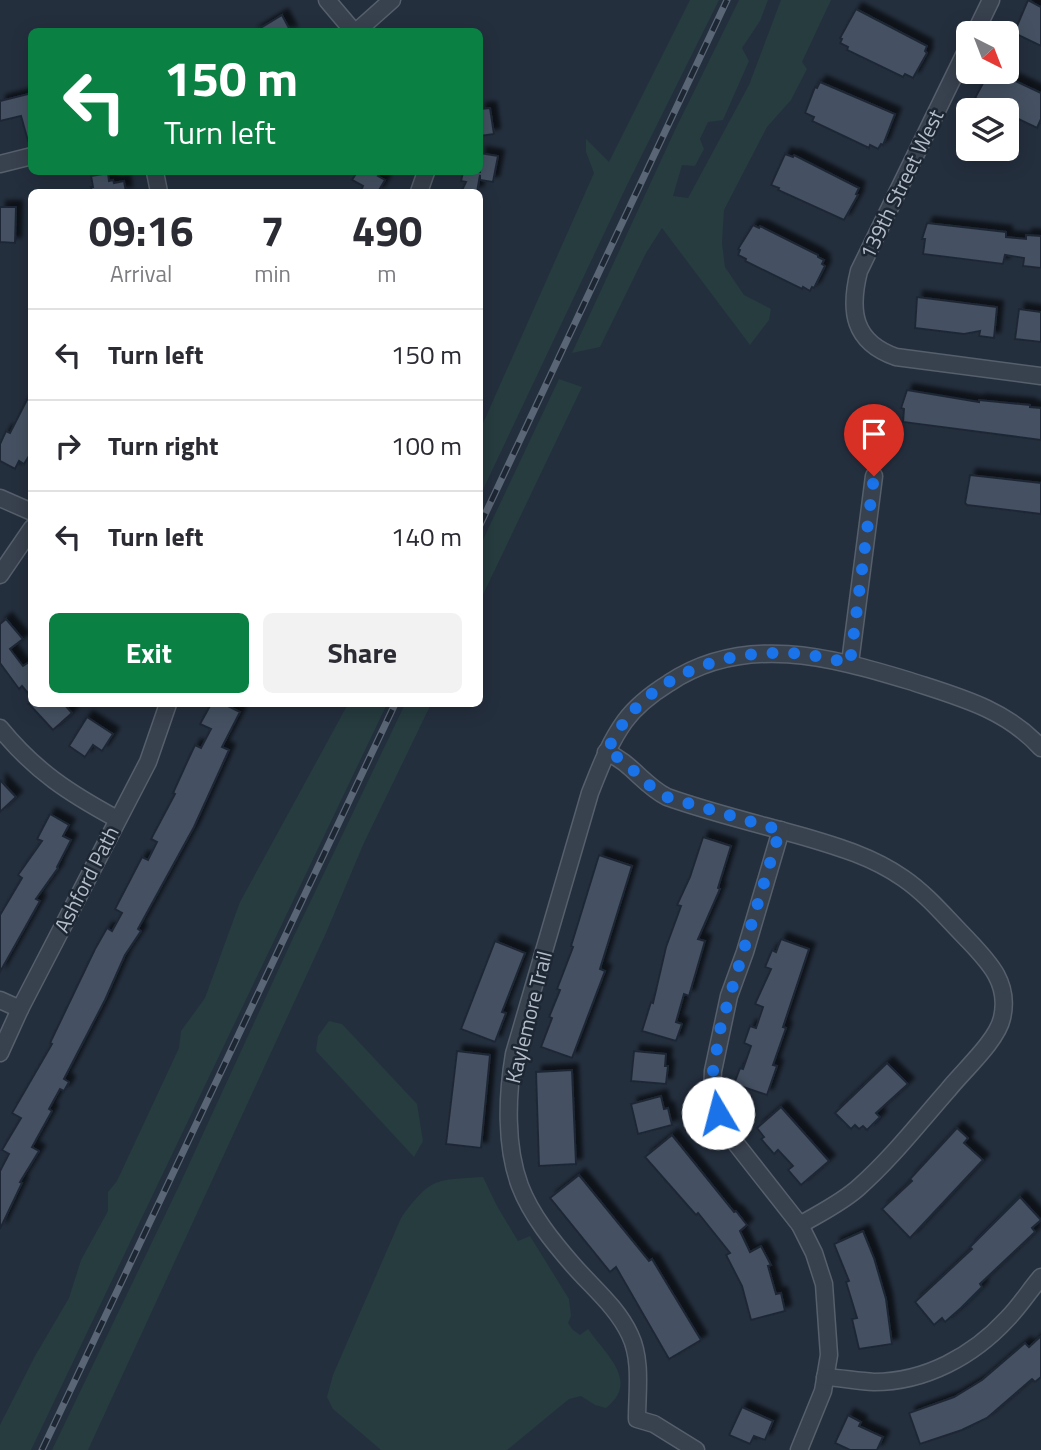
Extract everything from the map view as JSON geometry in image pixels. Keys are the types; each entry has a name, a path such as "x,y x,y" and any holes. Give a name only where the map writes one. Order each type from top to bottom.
{"street":[{"path":"327,0 352,28"},
{"path":"360,28 392,0"},
{"path":"981,21 991,0"},
{"name":"139th Street West","path":"956,72 859,271 853,296 859,325 866,340 881,352 896,357 1041,376"},
{"path":"0,164 28,157"},
{"path":"850,663 874,476"},
{"path":"0,498 28,510"},
{"path":"0,575 28,534"},
{"name":"Kaylemore Trail","path":"696,1450 654,1424 637,1419 637,1359 631,1336 617,1312 567,1258 533,1210 520,1185 513,1158 509,1083 514,1054 590,793 606,751 625,720 638,706 682,674 747,654 787,653 850,663 978,702 1005,717 1041,748"},
{"name":"Ashford Path","path":"0,1053 148,762 167,707"},
{"path":"0,728 14,746 70,794 117,819"},
{"path":"606,751 625,760 654,791 667,797 852,851 884,866 904,878 931,901 989,963 1000,979 1004,992 1002,1021 992,1038 917,1126 856,1189 835,1205 800,1225"},
{"path":"780,830 745,951 726,1005 713,1071 712,1094 718,1113 734,1141 800,1225 814,1253 824,1284 829,1354 823,1391 799,1450"},
{"path":"0,1000 20,1010"},
{"path":"825,1377 889,1381 951,1363 987,1339 1008,1319 1041,1277"}],"green space":[{"path":"690,0 719,0 628,183 483,490 483,423 594,173 586,152 586,139 609,162"},
{"path":"739,0 768,0 760,21 742,48 749,61 723,120 708,122 700,139 704,149 695,166 682,165 673,196 688,198 749,85 781,0 831,0 802,62 807,69 791,100 767,127 724,210 722,243 725,267 744,295 771,309 769,320 750,345 662,228 646,253 600,347 572,353 675,130"},
{"path":"559,379 582,387 483,595 483,540"},
{"path":"346,707 386,707 31,1450 0,1450 0,1425 35,1356 69,1298 81,1260 108,1211 108,1192 117,1181 179,1048 181,1031 205,998 240,902"},
{"path":"404,707 430,707 363,845 326,933 88,1450 52,1450 179,1186"},
{"path":"329,1021 342,1024 417,1104 423,1141 414,1157 316,1051 318,1036"},
{"path":"483,1177 518,1241 530,1236 569,1299 571,1316 568,1323 580,1335 588,1329 611,1358 620,1378 620,1388 616,1398 606,1408 581,1396 569,1399 507,1450 381,1450 333,1409 327,1397 333,1375 401,1218 420,1195 435,1183"}],"building":[{"path":"1028,0 1041,7 1041,46 1019,35 1019,21"},
{"path":"856,9 927,46 927,53 913,78 905,74 903,77 847,50 848,47 840,43 840,38"},
{"path":"282,15 289,28 261,28"},
{"path":"820,82 895,114 883,145 878,149 870,145 869,148 812,121 814,117 805,113 815,87 817,88"},
{"path":"1019,83 1041,93 1041,119 1037,128 1019,119 1019,98 975,98 983,84"},
{"path":"28,94 28,141 21,116 0,121 0,101"},
{"path":"490,108 494,134 483,136 483,109"},
{"path":"483,154 498,156 493,182 480,180 480,175 483,175"},
{"path":"785,154 794,155 859,188 844,220 771,185"},
{"path":"108,175 109,181 113,180 114,183 124,181 125,189 91,189 91,176"},
{"path":"355,175 379,175 385,180 380,189 362,189 363,186 352,180"},
{"path":"462,175 480,175 478,189 462,189 466,182 461,181"},
{"path":"0,207 16,207 15,243 0,242"},
{"path":"927,223 1006,232 1006,237 1026,239 1026,235 1041,236 1041,268 1023,266 1024,258 1005,255 1003,264 923,254 925,239 922,239"},
{"path":"753,225 759,228 760,226 824,260 822,264 825,266 814,288 810,291 803,287 802,289 738,255 738,249"},
{"path":"917,297 997,307 994,338 979,336 980,331 964,334 915,328"},
{"path":"1019,309 1041,312 1041,342 1015,339"},
{"path":"907,390 979,402 1041,408 1041,440 903,422 904,409 901,408"},
{"path":"28,398 28,458 24,464 19,461 15,469 0,461 0,444 6,431 10,433"},
{"path":"970,475 1041,483 1041,514 967,505 965,503"},
{"path":"6,619 23,639 10,649 23,666 28,663 28,693 22,686 19,689 0,663 0,624"},
{"path":"32,707 67,707 72,713 53,730"},
{"path":"209,707 230,707 240,712 222,747 229,750 194,827 138,929 141,931 125,955 64,1079 69,1082 64,1091 60,1089 49,1109 52,1111 32,1147 39,1151 20,1182 22,1183 0,1229 0,1171 9,1154 2,1150 21,1118 12,1113 52,1044 50,1043 95,949 107,928 112,931 122,913 115,909 142,857 148,860 157,842 151,839 175,794 173,793 195,745 201,748 211,729 200,724"},
{"path":"87,717 113,734 102,751 93,745 85,757 69,746"},
{"path":"0,780 16,797 0,812"},
{"path":"50,814 69,825 63,836 71,840 58,868 36,899 40,901 0,972 0,915 22,878 18,875 42,841 37,839"},
{"path":"703,837 731,846 718,888 720,889 698,939 705,941 689,996 684,994 676,1022 682,1024 676,1041 642,1031 651,1002 653,1003 666,947 681,906 677,905 690,877"},
{"path":"599,855 632,866 600,969 605,971 572,1058 541,1047 552,1018 549,1017 560,990 557,989 573,947 571,946"},
{"path":"781,939 809,949 783,1027 786,1028 773,1065 777,1066 767,1095 734,1084 751,1046 744,1043 750,1026 756,1028 763,1007 755,1004 771,969 765,967 772,950 776,952"},
{"path":"495,941 525,953 502,1012 506,1013 495,1042 461,1029"},
{"path":"457,1051 490,1055 481,1148 446,1144"},
{"path":"634,1051 666,1054 666,1084 631,1081"},
{"path":"887,1063 908,1084 876,1113 880,1117 867,1130 863,1126 859,1129 855,1125 851,1129 835,1113"},
{"path":"572,1070 576,1164 539,1166 536,1072"},
{"path":"661,1096 664,1109 668,1108 672,1125 638,1134 631,1104"},
{"path":"781,1107 829,1161 801,1185 788,1170 793,1166 778,1150 774,1154 761,1139 764,1137 757,1128"},
{"path":"957,1128 968,1138 964,1143 983,1160 910,1238 882,1209 912,1181 910,1179"},
{"path":"672,1135 747,1225 740,1231 750,1252 761,1246 771,1265 768,1266 776,1294 781,1293 785,1311 751,1320 742,1286 726,1255 730,1253 698,1213 696,1215 645,1157"},
{"path":"579,1175 649,1261 652,1259 701,1340 669,1359 616,1267 610,1272 550,1198"},
{"path":"1020,1197 1041,1220 1032,1228 1035,1232 980,1284 982,1287 961,1308 945,1322 942,1318 934,1325 915,1302 972,1249 970,1247"},
{"path":"863,1231 886,1299 892,1344 859,1349 852,1319 857,1318 846,1282 849,1281 834,1244"},
{"path":"1041,1336 1041,1377 1035,1382 1032,1379 987,1418 962,1430 920,1444 909,1413 954,1397 982,1380 1025,1343 1029,1347"},
{"path":"742,1407 773,1421 765,1440 754,1436 750,1444 729,1435"},
{"path":"848,1415 861,1422 859,1426 883,1437 877,1450 850,1450 835,1443"}],"railway":[{"path":"483,519 727,0"},
{"path":"42,1450 394,707"}],"route":[{"path":"718,1113 712,1094 721,1025 780,830 667,797 654,791 625,760 606,751 625,720 638,706 682,674 705,665 747,654 787,653 850,663 874,476"}]}
